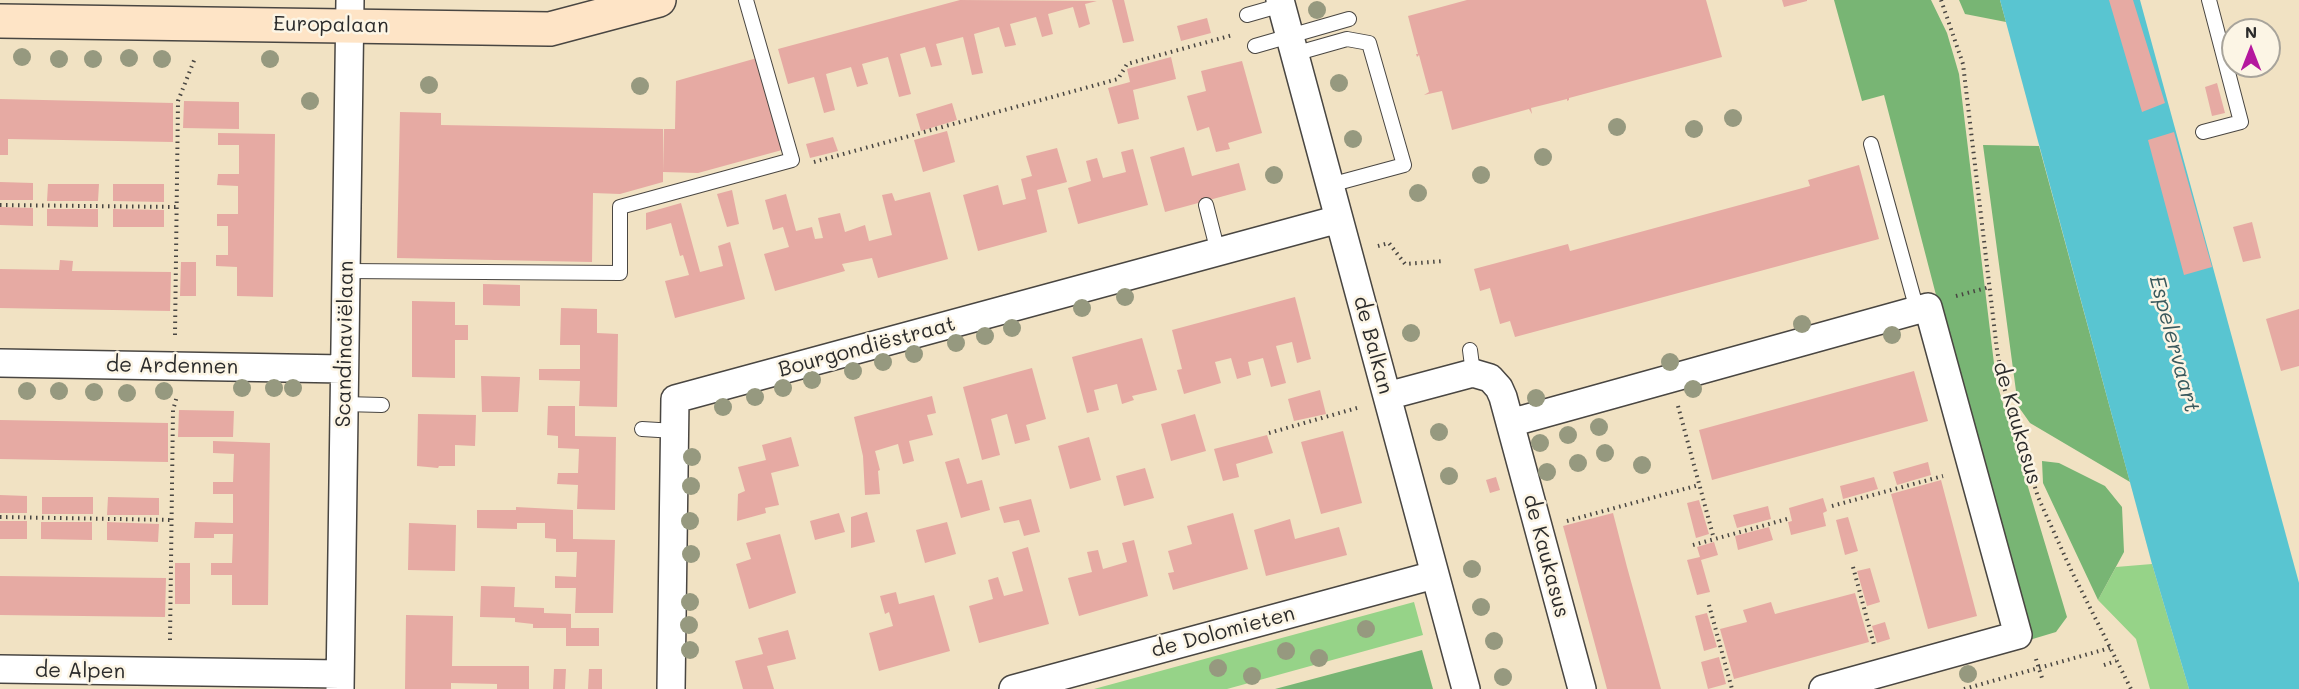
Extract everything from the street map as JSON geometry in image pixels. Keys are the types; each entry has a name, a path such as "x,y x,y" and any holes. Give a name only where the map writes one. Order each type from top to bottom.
{"street":[{"name":"Europalaan","path":"0,21 349,13 550,29 659,0"},
{"name":"de Balkan","path":"1281,3 1466,689"},
{"name":"Scandinaviëlaan","path":"340,682 349,13"},
{"name":"Bourgondiëstraat","path":"671,689 675,399 1339,219"},
{"path":"1510,423 1928,307 2018,635 1823,689"},
{"name":"de Kaukasus","path":"1387,396 1471,362 1496,384 1503,397 1582,689"},
{"name":"de Ardennen","path":"0,363 344,369"},
{"name":"de Dolomieten","path":"1012,689 1434,575"},
{"name":"de Alpen","path":"0,669 340,682"}],"lane":[{"path":"346,271 620,273 621,207 792,160 746,0"},
{"path":"2203,132 2241,122 2209,0"},
{"path":"1247,15 1281,3"},
{"path":"1292,45 1349,19"},
{"path":"1255,46 1292,45 1347,39 1369,43 1404,165 1330,185"},
{"path":"1871,144 1917,310"},
{"path":"1206,205 1218,252"},
{"path":"344,404 382,405"},
{"path":"642,429 675,431"}],"path":[{"name":"de Kaukasus","path":"1941,0 1963,64 2003,384 2035,485 2072,572 2131,689"},
{"path":"809,163 1118,79 1127,64 1239,33"},
{"path":"174,334 178,101 198,50"},
{"path":"0,205 177,207"},
{"path":"1380,246 1389,243 1405,264 1444,261"},
{"path":"1947,298 1990,287"},
{"path":"1676,397 1714,539"},
{"path":"1269,434 1353,409"},
{"path":"170,647 173,410"},
{"path":"1832,506 1942,476"},
{"path":"1556,524 1700,485"},
{"path":"0,517 172,520"},
{"path":"1693,545 1787,519"},
{"path":"1853,567 1873,643"},
{"path":"1709,605 1732,689"},
{"path":"1964,689 2110,648"},
{"path":"2037,661 2042,678"},
{"path":"2104,664 2116,661"}],"green space":[{"path":"1834,0 1931,0 1947,33 1959,74 1996,380 2067,617 2056,632 2026,641 1884,95 1862,101"},
{"path":"1959,0 2000,0 2006,22 1965,14"},
{"path":"1983,145 2039,146 2130,482 2030,423 2018,406"},
{"path":"2042,461 2059,463 2105,486 2122,507 2124,552 2098,600 2043,483"},
{"path":"2152,564 2189,689 2150,689 2136,639 2098,600 2116,567"},
{"path":"1414,602 1423,635 1227,689 1094,689"},
{"path":"1422,650 1433,689 1275,689"}],"water":[{"name":"Espelervaart","path":"2000,0 2140,0 2299,583 2299,689 2189,689 2152,564"}],"building":[{"path":"960,0 1097,1 1085,4 1090,24 1079,28 1073,7 1048,14 1053,34 1042,37 1036,17 1010,24 1016,45 1005,47 999,27 974,34 983,73 972,75 963,37 936,44 942,65 931,67 925,47 900,54 911,94 899,97 888,57 862,64 868,84 857,87 851,67 826,74 835,110 824,113 814,77 788,84 778,49"},
{"path":"1112,0 1124,0 1134,41 1123,43"},
{"path":"1467,0 1706,0 1722,57 1569,98 1567,101 1567,99 1531,108 1532,114 1529,109 1452,130 1442,91 1424,95 1429,92 1419,55 1417,57 1416,54 1418,54 1408,16"},
{"path":"1782,0 1807,0 1807,1 1784,7"},
{"path":"2109,0 2133,0 2165,103 2142,112"},
{"path":"1207,18 1211,33 1181,41 1177,26"},
{"path":"1171,57 1176,79 1133,90 1139,119 1118,124 1108,88 1130,82 1127,69"},
{"path":"757,58 782,150 698,173 663,172 664,129 675,129 676,81"},
{"path":"1242,61 1262,133 1228,143 1230,149 1216,152 1209,127 1197,131 1187,96 1206,91 1201,71"},
{"path":"2217,83 2225,113 2212,116 2205,87"},
{"path":"0,99 173,103 173,142 8,139 8,155 0,155"},
{"path":"184,101 239,102 239,129 183,128"},
{"path":"952,103 957,120 921,131 916,114"},
{"path":"400,112 441,113 441,125 663,129 663,182 620,194 593,193 592,262 397,258"},
{"path":"947,131 955,162 923,172 914,140"},
{"path":"2174,132 2212,267 2184,275 2148,140"},
{"path":"218,133 275,134 273,297 237,296 237,267 216,266 216,255 228,255 228,226 217,226 217,214 238,214 238,186 217,185 218,174 239,174 239,145 218,145"},
{"path":"833,137 838,151 810,158 806,144"},
{"path":"1184,147 1192,176 1239,163 1246,190 1165,212 1150,157"},
{"path":"1057,148 1067,182 1037,190 1047,232 978,251 963,195 998,185 1003,205 1026,199 1021,179 1032,176 1026,156"},
{"path":"1133,149 1148,205 1078,224 1068,188 1091,181 1086,161 1097,158 1103,178 1126,172 1121,152"},
{"path":"1859,165 1879,239 1515,337 1510,321 1500,324 1490,288 1480,291 1474,269 1568,244 1570,251 1810,186 1808,180"},
{"path":"0,182 33,183 33,200 0,200"},
{"path":"48,184 99,184 98,201 47,201"},
{"path":"113,184 164,184 164,202 113,201"},
{"path":"732,190 739,224 727,227 717,194"},
{"path":"930,192 948,259 878,278 872,258 842,264 845,271 775,291 764,254 789,247 783,227 773,230 765,200 786,194 796,231 812,227 815,239 823,238 818,218 840,213 845,232 865,225 869,241 892,235 882,195 892,193 895,201"},
{"path":"681,203 700,272 723,266 718,246 730,242 745,299 675,318 665,281 689,275 683,255 680,256 671,223 646,230 646,213"},
{"path":"0,207 33,208 33,226 0,225"},
{"path":"47,209 98,209 98,227 47,226"},
{"path":"113,209 164,210 164,227 113,227"},
{"path":"2252,222 2261,258 2243,262 2233,227"},
{"path":"60,260 73,261 72,271 171,272 170,311 0,308 0,269 59,270"},
{"path":"181,262 196,262 196,296 180,296"},
{"path":"483,284 520,285 520,306 483,305"},
{"path":"1295,297 1311,359 1297,363 1292,342 1276,346 1286,383 1271,387 1263,358 1248,362 1251,375 1237,379 1231,358 1215,362 1221,383 1184,394 1177,370 1182,369 1172,330"},
{"path":"412,301 455,302 455,325 468,325 468,340 455,340 455,378 412,377"},
{"path":"561,308 597,309 597,333 618,334 617,407 579,406 580,381 539,380 539,369 580,369 580,345 560,345"},
{"path":"2299,309 2299,366 2281,371 2266,319"},
{"path":"1142,338 1157,390 1132,396 1134,400 1122,404 1117,384 1094,390 1099,410 1087,413 1072,357"},
{"path":"1032,368 1046,419 1026,425 1030,440 1015,444 1007,414 991,419 1000,455 982,460 963,387"},
{"path":"1914,371 1928,421 1712,480 1699,430"},
{"path":"481,376 520,377 518,412 482,412"},
{"path":"1320,390 1326,414 1294,421 1288,399"},
{"path":"932,396 936,413 927,415 933,435 909,441 914,461 903,464 898,444 875,451 880,470 878,471 880,494 865,495 863,456 854,417"},
{"path":"548,406 575,406 575,436 616,437 615,510 577,509 578,485 557,484 558,473 578,473 579,449 558,448 558,436 547,435"},
{"path":"179,410 234,411 233,437 178,437"},
{"path":"418,414 476,415 475,446 455,445 455,466 439,466 438,468 417,466"},
{"path":"1195,414 1206,451 1171,461 1161,424"},
{"path":"0,420 168,423 168,462 0,459"},
{"path":"1343,431 1362,503 1321,514 1301,442"},
{"path":"1267,435 1273,453 1236,464 1239,477 1223,481 1214,449"},
{"path":"791,437 799,466 771,473 779,505 765,508 766,513 737,521 738,494 745,491 738,467 766,460 762,445"},
{"path":"1089,437 1101,480 1070,489 1058,446"},
{"path":"213,441 270,443 268,605 232,605 232,575 211,575 211,563 232,563 233,534 214,534 214,538 194,538 195,522 233,523 233,494 213,494 213,482 233,482 234,454 213,453"},
{"path":"959,458 967,484 982,480 990,510 961,518 945,462"},
{"path":"1928,462 1931,475 1897,485 1893,472"},
{"path":"1145,468 1154,498 1124,506 1116,476"},
{"path":"1496,477 1500,490 1490,493 1486,480"},
{"path":"1874,477 1878,489 1843,499 1840,486"},
{"path":"1941,480 1977,616 1928,629 1891,494"},
{"path":"0,495 27,496 27,513 0,513"},
{"path":"42,497 93,497 93,514 42,514"},
{"path":"108,497 159,498 159,515 107,515"},
{"path":"1823,498 1827,511 1823,513 1826,526 1791,535 1788,522 1792,521 1789,508"},
{"path":"1031,499 1040,532 1024,536 1019,520 1004,523 999,507"},
{"path":"1699,500 1709,534 1696,538 1687,503"},
{"path":"1768,506 1771,519 1737,528 1733,515"},
{"path":"516,507 573,510 573,539 615,540 613,613 575,613 576,588 555,588 555,576 576,577 577,552 556,552 556,539 545,538 545,523 517,523 517,529 477,528 477,510 516,510"},
{"path":"867,512 875,542 851,548 851,517"},
{"path":"839,513 845,532 815,540 810,521"},
{"path":"1233,513 1248,569 1173,590 1168,573 1174,572 1168,551 1192,544 1187,526"},
{"path":"1613,513 1661,689 1607,689 1563,526"},
{"path":"1848,517 1858,551 1845,555 1836,520"},
{"path":"1290,519 1295,539 1339,527 1347,555 1266,576 1254,530"},
{"path":"0,521 27,521 27,539 0,539"},
{"path":"41,522 92,522 92,540 41,539"},
{"path":"107,522 159,524 158,542 107,540"},
{"path":"947,522 956,554 925,563 916,530"},
{"path":"409,523 456,525 455,571 408,570"},
{"path":"1769,527 1773,540 1738,550 1735,536"},
{"path":"780,534 796,593 749,609 736,564 751,559 746,543"},
{"path":"1134,540 1148,596 1079,616 1068,578 1092,572 1087,552 1098,550 1103,569 1127,562 1122,543"},
{"path":"1714,542 1718,555 1701,560 1710,592 1697,595 1687,560 1700,557 1697,547"},
{"path":"1028,547 1049,624 979,643 969,606 993,599 988,580 998,577 1004,596 1023,591 1012,552"},
{"path":"175,563 190,563 190,604 175,604"},
{"path":"1870,568 1880,602 1867,606 1857,571"},
{"path":"0,576 166,578 165,617 0,615"},
{"path":"481,586 515,587 514,607 544,608 544,613 571,614 571,628 599,628 599,646 566,646 566,628 533,628 533,624 515,622 515,618 480,617"},
{"path":"896,592 899,604 934,595 950,651 879,671 869,633 893,626 889,612 885,614 880,596"},
{"path":"1855,593 1869,642 1734,679 1720,629 1747,622 1743,610 1771,602 1775,614"},
{"path":"1707,613 1717,647 1704,651 1695,616"},
{"path":"406,615 453,616 452,666 529,666 529,689 497,689 497,684 451,683 451,689 405,689"},
{"path":"1885,622 1890,639 1877,643 1872,626"},
{"path":"788,630 796,659 767,666 774,689 743,689 735,661 763,654 758,638"},
{"path":"1719,657 1726,684 1708,689 1701,662"},
{"path":"554,669 566,669 565,689 553,689"},
{"path":"589,669 602,669 602,689 588,689"}]}
